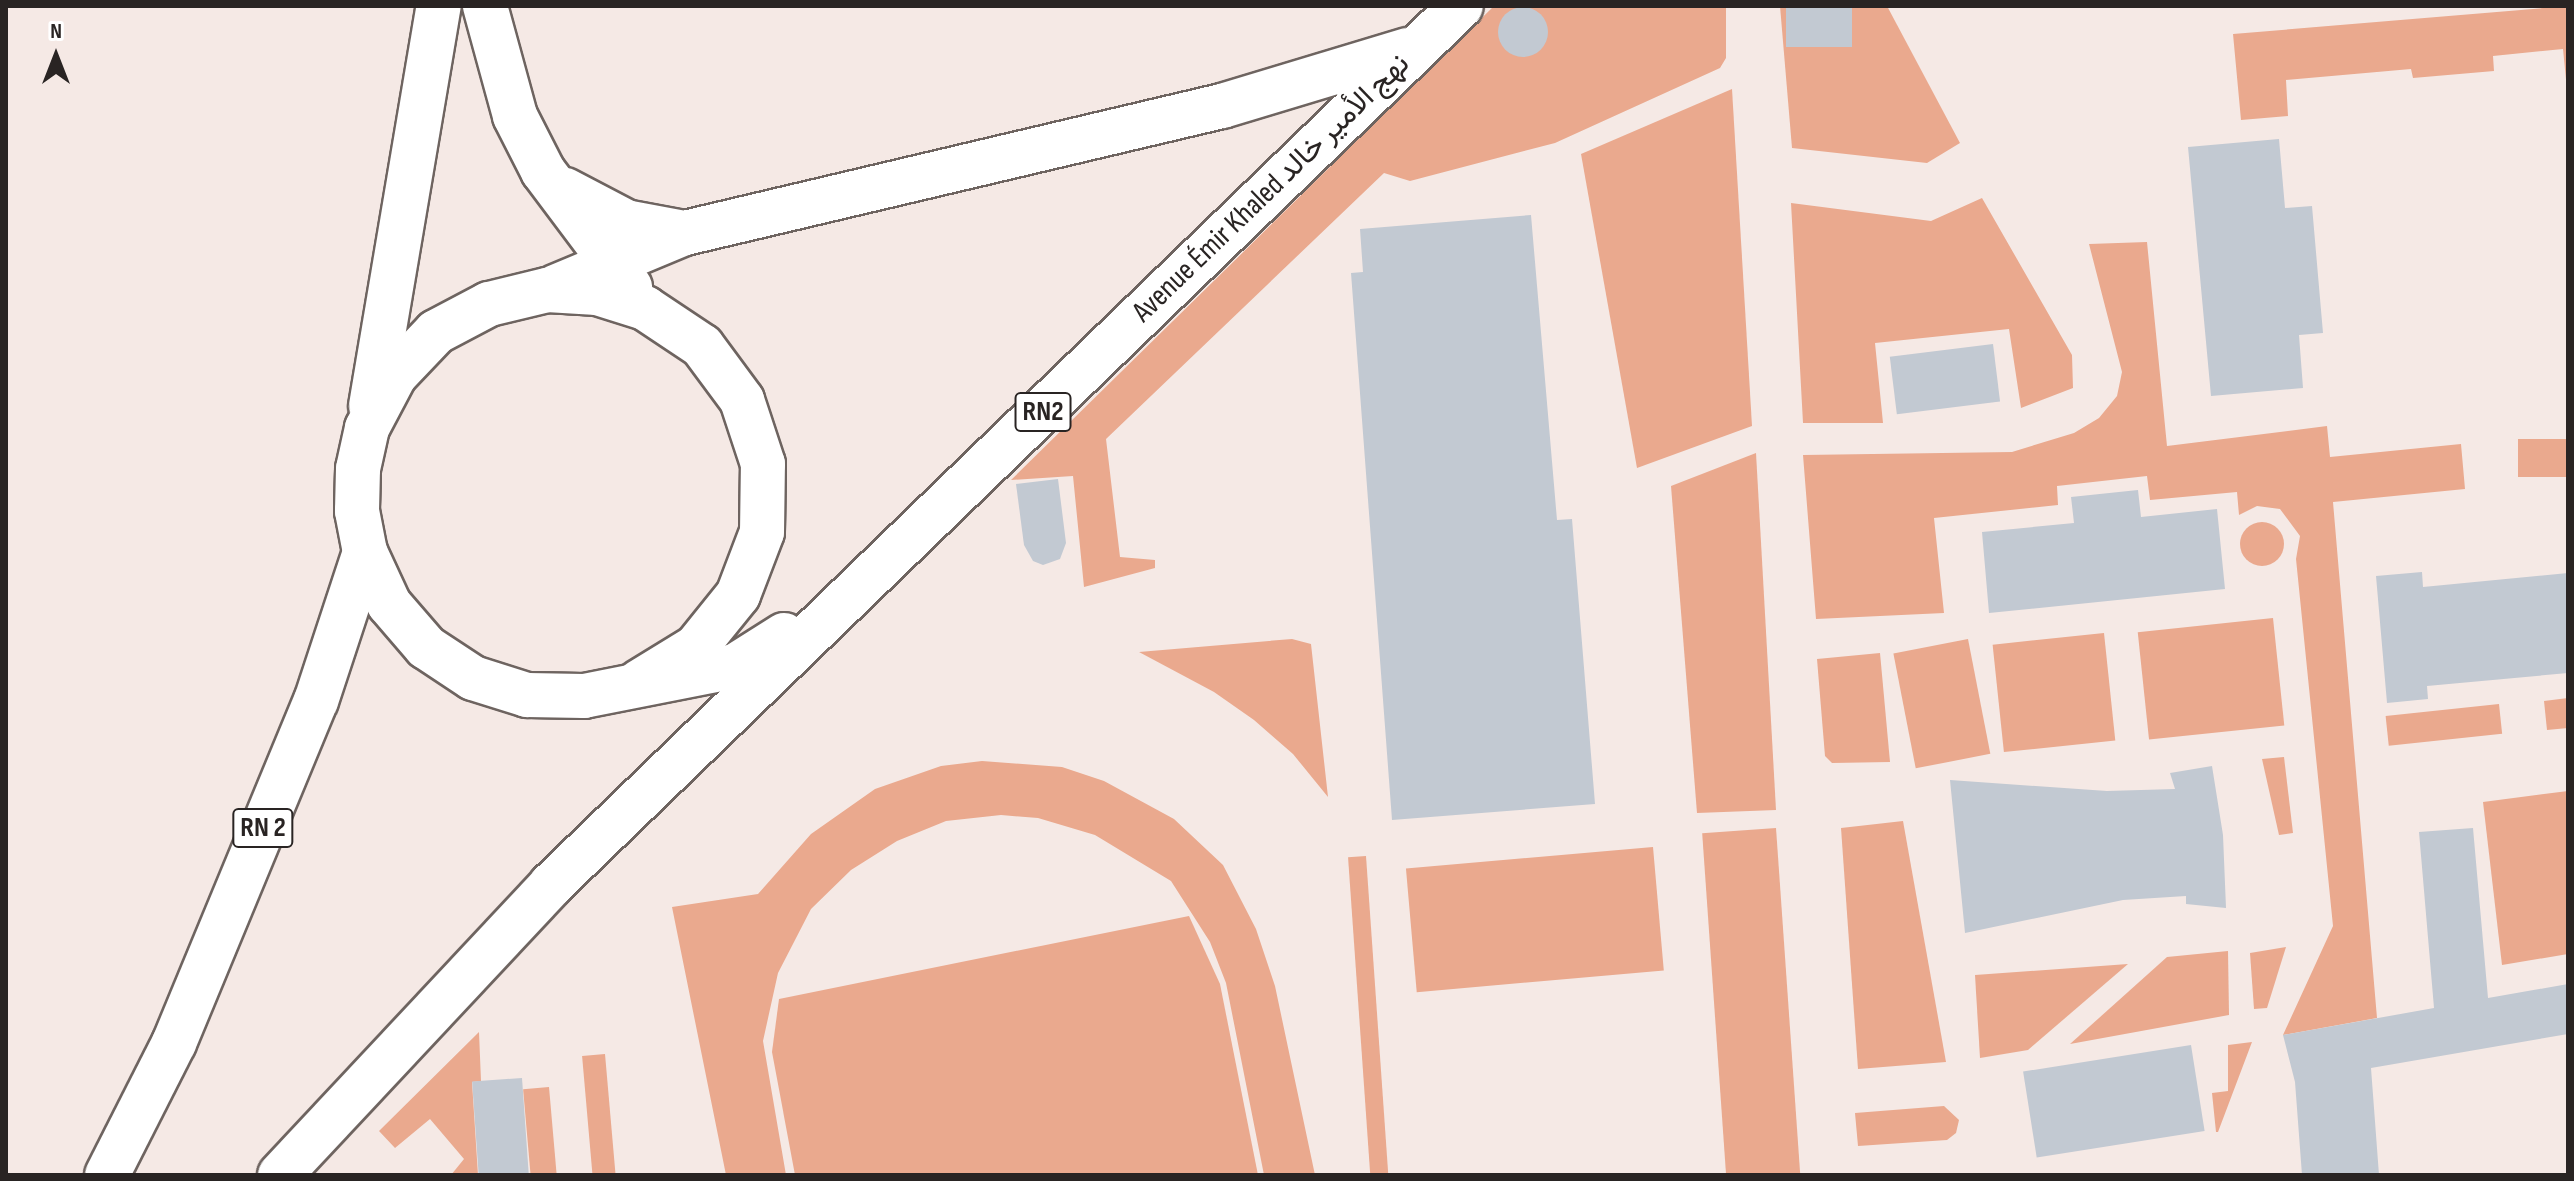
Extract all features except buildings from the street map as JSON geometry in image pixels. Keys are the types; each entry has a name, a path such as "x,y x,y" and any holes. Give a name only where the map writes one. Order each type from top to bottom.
{"main road":[{"path":"367,428 395,375 436,332 489,304 547,290 597,293 645,308 702,346 742,400 763,464 762,532 738,595 696,647 639,682 570,696 527,695 473,678 426,647 389,604 365,552 357,511 358,469 439,6"},
{"path":"485,6 515,116 543,171 645,308"},
{"name":"RN2","path":"1414,48 1461,6"},
{"name":"Avenue Émir Khaled نهج الأمير خالد","path":"547,290 685,233 1222,106 1414,48"},
{"name":"Avenue Émir Khaled نهج الأمير خالد","path":"667,771 867,584 1414,48"},
{"path":"543,171 596,210 685,233"},
{"name":"RN2","path":"667,771 735,666 762,532"},
{"name":"RN 2","path":"107,1175 174,1043 316,701 365,552"},
{"name":"RN2","path":"639,682 735,666 867,584"},
{"path":"280,1175 551,885 667,771"}],"shaded area":[{"path":"1494,6 1726,6 1726,58 1720,68 1555,143 1410,181 1384,173 1106,439 1120,557 1155,560 1155,568 1084,587 1073,476 1011,480"},
{"path":"1780,6 1887,6 1960,143 1927,163 1792,148"},
{"path":"2568,6 2568,100 2563,49 2493,56 2494,71 2413,78 2411,69 2286,80 2288,116 2241,120 2233,34"},
{"path":"1732,89 1752,426 1637,468 1581,154"},
{"path":"1982,198 2072,355 2073,388 2021,408 2009,329 1875,343 1883,423 1803,423 1791,203 1931,221"},
{"path":"2147,242 2167,446 2327,426 2330,457 2461,444 2465,489 2333,502 2377,1018 2283,1035 2333,926 2296,559 2300,536 2280,509 2257,506 2239,515 2237,492 2150,500 2147,476 2057,486 2058,505 1934,518 1944,613 1816,619 1803,455 2012,452 2074,433 2099,418 2117,396 2122,372 2089,244"},
{"path":"2518,439 2568,439 2568,477 2518,477"},
{"path":"1756,453 1776,810 1697,813 1671,486"},
{"path":"2262,522 2278,528 2284,544 2278,560 2262,566 2246,560 2240,544 2246,528"},
{"path":"2273,618 2284,725 2149,740 2138,632"},
{"path":"2104,633 2115,740 2004,752 1993,645"},
{"path":"1292,639 1311,644 1328,797 1293,754 1254,720 1214,692 1139,652"},
{"path":"1968,639 1990,754 1916,768 1893,654"},
{"path":"1880,653 1890,762 1832,763 1825,756 1817,659"},
{"path":"2568,698 2568,728 2547,730 2544,701"},
{"path":"2499,704 2502,734 2389,746 2386,716"},
{"path":"2284,757 2293,833 2279,835 2262,759"},
{"path":"982,761 1062,767 1104,781 1174,819 1223,865 1256,929 1275,986 1315,1175 1264,1175 1226,983 1210,942 1171,881 1095,835 1038,818 1001,815 946,821 897,841 851,870 811,909 778,973 763,1041 786,1175 726,1175 672,907 758,894 811,834 875,789 941,766"},
{"path":"2568,791 2568,954 2502,965 2483,802"},
{"path":"1903,821 1946,1062 1858,1069 1841,828"},
{"path":"1776,828 1800,1175 1726,1175 1702,833"},
{"path":"1653,847 1664,971 1417,992 1406,869"},
{"path":"1366,856 1388,1175 1370,1175 1348,857"},
{"path":"1189,916 1220,984 1258,1175 795,1175 772,1052 779,999"},
{"path":"2286,947 2267,1008 2254,1009 2250,953"},
{"path":"2228,951 2229,1015 2070,1044 2167,957"},
{"path":"2128,964 2028,1050 1980,1058 1975,975"},
{"path":"479,1032 481,1081 472,1082 478,1175 451,1175 464,1159 430,1119 395,1148 379,1131"},
{"path":"2252,1042 2216,1132 2212,1093 2228,1091 2228,1045"},
{"path":"605,1054 616,1175 592,1175 582,1056"},
{"path":"549,1087 557,1175 531,1175 523,1089"},
{"path":"1944,1106 1959,1120 1956,1133 1947,1140 1858,1146 1855,1113"}]}
